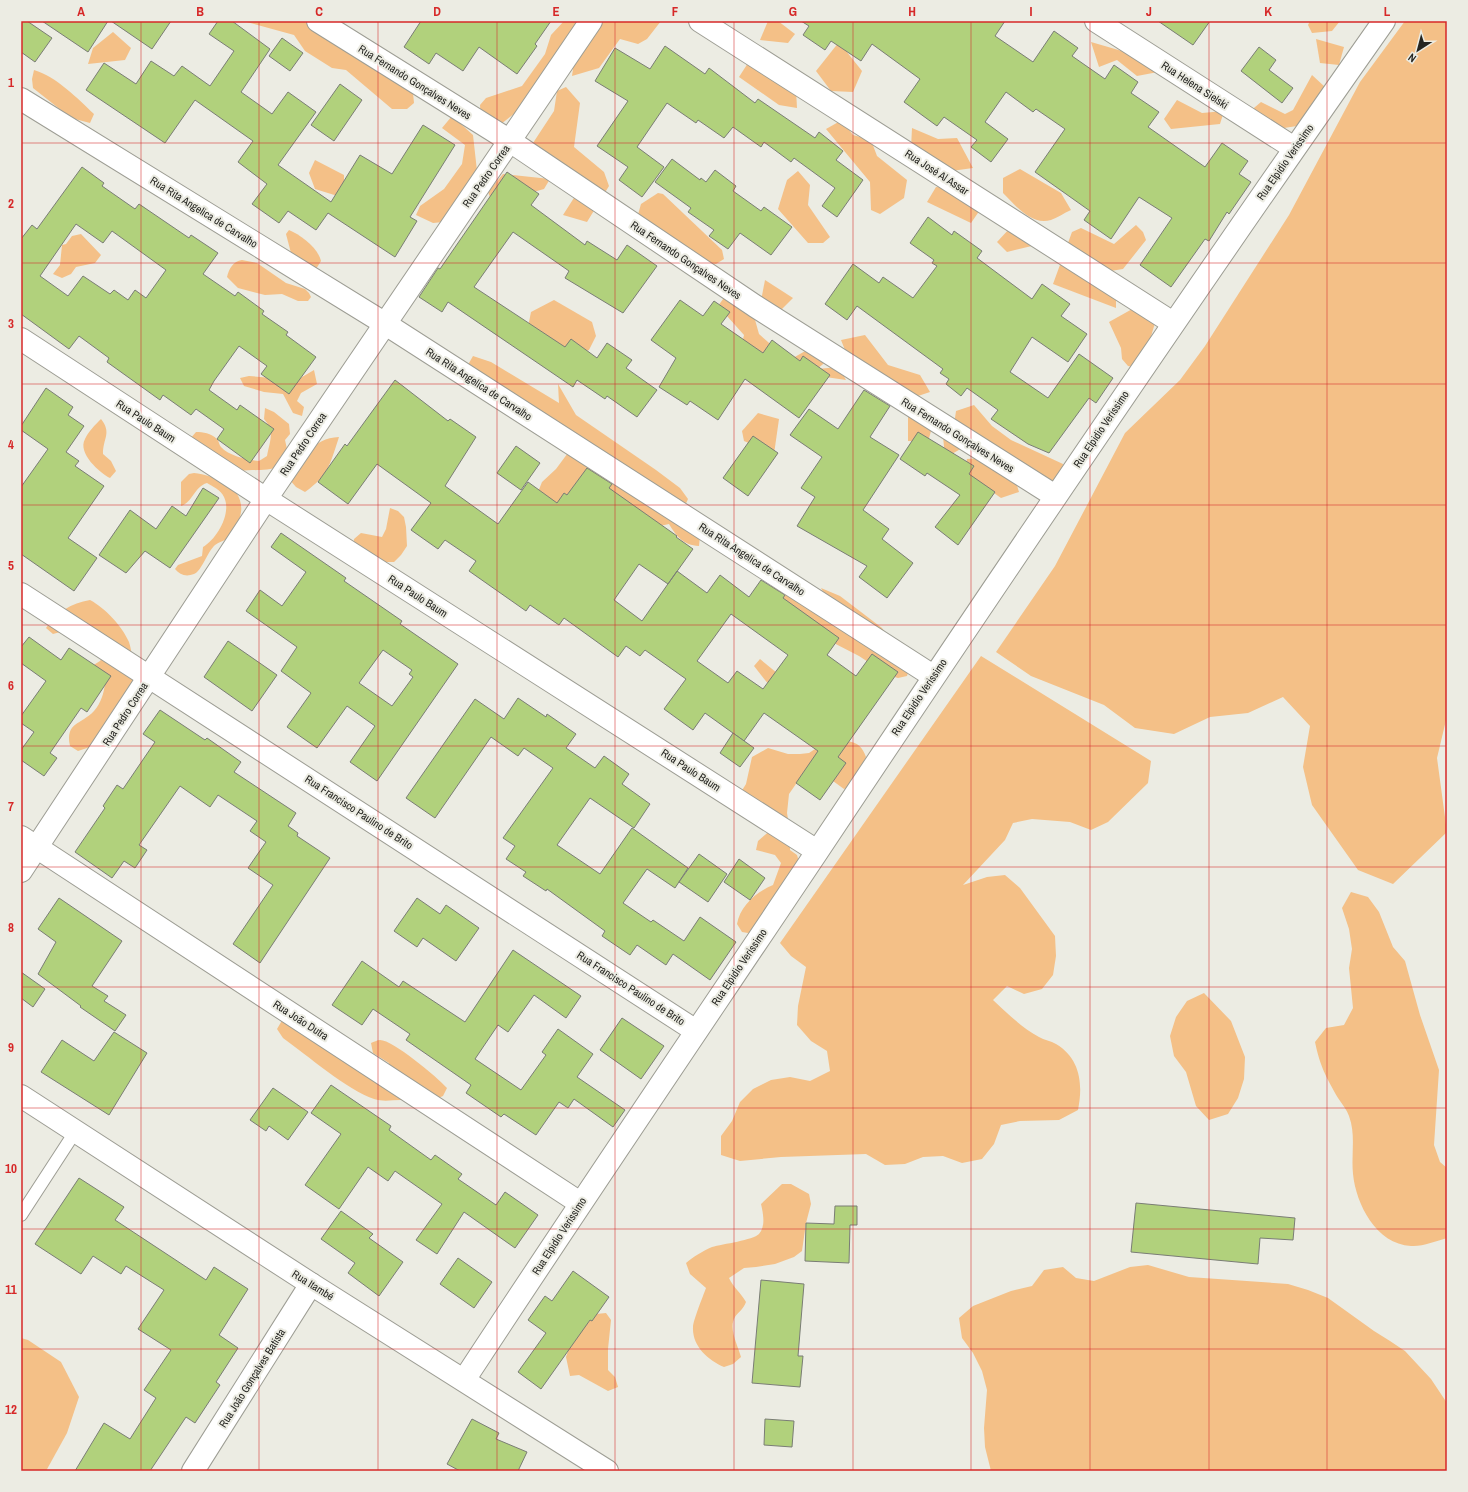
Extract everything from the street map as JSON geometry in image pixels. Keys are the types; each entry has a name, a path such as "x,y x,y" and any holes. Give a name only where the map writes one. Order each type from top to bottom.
{"street":[{"name":"Rua Fernando Gonçalves Neves","path":"318,21 510,141 755,306 1055,496"},
{"name":"Rua Pedro Correa","path":"21,871 29,842 150,676 384,323 591,21"},
{"name":"Rua José Al Assar","path":"700,21 1173,323"},
{"name":"Rua Helena Sielski","path":"1096,21 1294,148"},
{"name":"Rua Elpidio Verissimo","path":"464,1380 580,1203 933,676 1173,323 1384,21"},
{"name":"Rua Rita Angelica de Carvalho","path":"21,99 384,323 933,676"},
{"name":"Rua Paulo Baum","path":"21,339 266,499 817,851"},
{"name":"Rua Francisco Paulino de Brito","path":"21,594 150,676 696,1031"},
{"name":"Rua João Dutra","path":"29,842 580,1203"},
{"name":"Rua Itambé","path":"21,1096 311,1284 607,1471"},
{"name":"Rua João Gonçalves Batista","path":"193,1471 311,1284"}],"lane":[{"path":"21,1215 75,1132"}],"shaded area":[{"path":"243,21 304,21 321,35 343,44 378,72 400,75 412,83 414,103 407,109 392,109 346,70 332,68 305,51 294,35"},
{"path":"564,21 585,21 515,113 501,124 481,121 480,105 486,98 522,86 545,54 551,35"},
{"path":"601,21 661,21 647,39 638,44 620,39 599,68 572,76 575,55"},
{"path":"768,21 778,21 795,34 788,43 760,40"},
{"path":"1310,21 1340,21 1332,31 1312,33 1308,25"},
{"path":"1405,21 1447,21 1447,716 1437,758 1447,832 1393,884 1358,870 1312,805 1303,767 1310,726 1283,697 1248,713 1210,717 1174,734 1135,728 1104,705 1031,676 996,652 1055,566 1125,433 1180,380 1205,346 1289,215 1360,82"},
{"path":"113,32 131,48 125,60 88,64 93,48"},
{"path":"1316,39 1344,47 1339,65 1320,63"},
{"path":"839,42 862,71 853,92 831,91 816,71"},
{"path":"1091,42 1146,58 1158,72 1137,76 1117,60 1099,67"},
{"path":"748,63 796,90 797,108 779,105 739,77"},
{"path":"34,70 59,83 81,101 94,114 90,123 71,118 33,88 32,79"},
{"path":"1312,75 1325,87 1316,105 1297,126 1271,130 1248,113 1261,102 1285,114 1293,110"},
{"path":"566,87 580,103 574,147 604,172 609,186 587,222 563,215 579,190 531,146 554,111 557,91"},
{"path":"1177,100 1202,113 1224,111 1220,124 1171,129 1164,119"},
{"path":"452,116 473,135 478,180 443,222 433,223 416,215 420,206 444,189 462,164 465,145 442,128"},
{"path":"842,120 853,135 871,140 877,156 907,180 904,198 880,214 871,210 870,182 826,129"},
{"path":"912,128 938,139 957,138 973,168 944,172 911,148"},
{"path":"315,160 344,175 344,198 315,189 309,173"},
{"path":"1020,169 1061,193 1071,210 1051,220 1044,221 1037,220 1024,213 1003,193 1003,178"},
{"path":"798,171 810,185 808,205 830,237 823,243 808,243 778,209 787,180"},
{"path":"503,174 550,179 544,189 498,202 492,202 488,192"},
{"path":"936,187 960,189 982,207 971,223 927,202"},
{"path":"658,193 663,194 722,250 724,259 716,264 701,262 637,218 641,204"},
{"path":"1136,225 1143,232 1146,240 1123,269 1098,273 1116,291 1116,308 1053,284 1072,232 1081,228 1114,244"},
{"path":"1010,228 1040,244 1007,252 997,242"},
{"path":"289,230 299,235 316,251 321,261 316,269 291,253 286,234"},
{"path":"81,234 101,255 95,263 76,267 71,274 62,278 53,274 60,265 62,245 66,244 72,236"},
{"path":"242,260 257,263 286,283 305,289 311,297 308,301 298,301 282,294 265,295 238,288 227,277 232,266 236,262"},
{"path":"765,280 793,298 778,313 760,306"},
{"path":"726,295 752,309 759,334 776,349 766,364 739,356 744,335 718,306"},
{"path":"554,300 592,322 596,336 589,350 571,357 527,332 531,312"},
{"path":"1134,308 1155,323 1143,363 1137,368 1128,366 1122,359 1121,348 1109,322"},
{"path":"865,335 888,365 920,375 930,392 912,398 847,355 841,340"},
{"path":"814,346 828,360 817,369 839,367 846,380 798,373 793,358"},
{"path":"473,356 491,362 559,403 558,384 576,415 680,488 688,499 684,508 700,536 699,546 689,544 681,540 669,524 660,526 560,509 538,492 542,482 556,469 576,442 465,370"},
{"path":"314,370 317,384 301,393 297,401 304,407 302,416 293,413 283,394 264,392 244,386 240,378 249,376 297,380"},
{"path":"974,405 992,426 1011,440 1063,464 1062,473 1057,481 1040,483 954,425 956,411"},
{"path":"265,408 274,412 289,424 290,434 285,440 287,449 280,466 265,470 240,471 190,439 196,432 207,433 217,439 221,447 229,453 244,459 259,461 267,456 271,436 270,428 264,419"},
{"path":"758,413 779,419 774,454 744,441 742,431"},
{"path":"908,415 934,420 928,442 908,441"},
{"path":"101,419 106,428 103,454 111,461 116,471 110,478 101,472 91,462 84,450 83,444 86,436"},
{"path":"943,436 969,444 945,458"},
{"path":"339,437 331,462 319,480 305,492 296,487 289,479 309,451 322,441"},
{"path":"981,458 1015,479 1019,492 1001,498 964,472 967,459"},
{"path":"194,473 212,477 229,485 239,498 241,507 240,517 234,531 230,536 212,548 197,572 191,575 186,575 179,573 175,569 178,565 202,556 203,547 213,538 222,525 226,510 226,503 221,492 207,483 199,488 185,504 181,506 181,482 189,474"},
{"path":"390,508 398,511 404,517 407,546 401,555 394,562 383,562 353,550 354,539 361,533 382,537 386,529"},
{"path":"772,585 826,597 821,588 840,596 882,628 910,666 907,676 898,678 888,675 859,656 824,638 766,592"},
{"path":"90,600 96,603 112,618 126,636 130,646 137,685 90,747 78,751 70,746 70,732 75,725 94,711 100,701 105,683 92,666 100,661 106,653 64,631 53,634 46,628 55,617 65,609 77,603"},
{"path":"981,656 1151,761 1148,783 1108,822 1091,830 1070,822 1032,819 1013,823 1005,840 963,885 987,877 1005,875 1020,888 1055,936 1056,956 1053,975 1042,989 1024,994 1007,986 993,1000 1027,1029 1041,1038 1056,1044 1071,1057 1080,1082 1080,1101 1078,1110 1059,1120 1020,1121 1001,1125 994,1144 982,1159 962,1163 943,1156 923,1157 905,1164 885,1165 866,1154 781,1157 740,1161 721,1155 721,1136 732,1121 740,1102 753,1089 771,1080 790,1077 810,1081 830,1071 827,1051 811,1041 797,1025 798,1006 806,967 791,956 780,943"},
{"path":"760,659 777,673 769,685 754,666"},
{"path":"847,741 859,746 863,750 866,757 853,785 844,789 815,768 805,771 789,794 787,813 790,831 790,850 797,855 800,865 757,931 748,933 742,932 737,924 742,911 750,900 773,885 781,863 775,855 756,850 758,841 773,828 741,792 746,784 752,757 768,748 788,754 800,754 809,753 818,747"},
{"path":"1351,892 1368,897 1379,912 1393,947 1405,961 1420,1015 1439,1070 1434,1145 1440,1162 1447,1168 1447,1238 1424,1245 1411,1246 1399,1244 1388,1238 1378,1230 1363,1209 1358,1198 1353,1174 1353,1137 1349,1116 1324,1071 1315,1042 1326,1028 1344,1025 1353,1008 1349,968 1352,949 1349,929 1342,908"},
{"path":"1204,993 1231,1021 1245,1057 1244,1079 1238,1098 1228,1114 1209,1120 1196,1106 1186,1072 1174,1056 1170,1036 1176,1017 1187,1001"},
{"path":"284,1017 389,1073 389,1063 373,1053 371,1043 379,1040 386,1042 395,1046 415,1060 447,1088 443,1096 434,1100 406,1091 401,1100 388,1101 374,1099 352,1088 327,1072 283,1038 277,1029"},
{"path":"782,1184 791,1184 809,1194 811,1204 806,1223 802,1251 794,1257 775,1264 744,1268 729,1278 746,1302 733,1321 734,1337 741,1357 733,1364 724,1367 702,1352 695,1340 693,1334 693,1324 706,1288 690,1274 686,1263 698,1254 712,1247 744,1240 759,1234 763,1227 761,1204"},
{"path":"1148,1265 1189,1277 1288,1284 1308,1290 1328,1298 1405,1351 1431,1379 1447,1403 1447,1471 991,1471 985,1447 984,1428 987,1390 982,1371 973,1353 962,1338 959,1318 973,1306 1011,1291 1032,1286 1044,1270 1063,1267 1076,1278 1094,1281 1130,1267"},
{"path":"606,1313 611,1320 608,1349 608,1370 615,1377 618,1387 608,1391 579,1375 570,1376 566,1357 569,1348 589,1320 596,1314"},
{"path":"21,1338 28,1340 61,1362 79,1397 67,1433 46,1471 21,1471"}],"building":[{"path":"21,21 27,21 52,38 35,62 21,52"},
{"path":"42,21 108,21 88,52"},
{"path":"111,21 171,21 152,49"},
{"path":"218,21 232,21 270,49 241,92 272,114 288,92 316,112 278,165 331,202 360,155 392,174 423,125 455,145 410,217 417,221 395,257 328,213 316,230 288,211 279,223 252,204 267,184 238,162 253,141 195,100 165,143 86,90 104,63 136,84 151,61 174,76 182,66 210,86 234,51 209,34"},
{"path":"421,21 551,21 535,44 537,46 517,74 479,47 463,71 436,53 429,64 404,47"},
{"path":"801,21 1005,21 995,36 1033,62 1054,31 1078,48 1072,56 1105,79 1114,65 1138,82 1131,93 1159,112 1148,127 1205,167 1222,143 1248,161 1239,174 1251,182 1229,214 1227,212 1209,241 1205,239 1171,287 1140,265 1172,218 1139,197 1111,239 1084,220 1090,211 1035,172 1065,129 1036,109 1033,112 1006,92 985,122 1008,139 991,162 971,147 977,140 944,117 937,126 904,102 920,79 872,44 861,61 831,41 825,50 803,35 809,26"},
{"path":"1158,21 1210,21 1193,45"},
{"path":"282,38 303,53 290,71 269,56"},
{"path":"665,46 705,74 709,68 755,103 758,99 815,138 819,132 843,151 836,160 863,180 837,217 822,206 835,188 794,158 791,162 764,142 761,147 733,127 724,138 698,120 696,123 667,103 637,147 664,167 642,197 619,180 628,167 597,146 628,101 595,81 615,48 650,69"},
{"path":"1259,47 1276,60 1269,70 1293,88 1282,103 1241,71"},
{"path":"340,84 362,100 334,141 311,125"},
{"path":"672,159 700,180 701,178 706,182 715,170 736,186 733,191 761,211 764,207 792,227 771,255 740,233 728,249 709,236 714,230 688,212 691,208 655,182"},
{"path":"82,167 104,183 102,186 135,209 139,204 189,238 191,235 218,253 203,274 235,296 238,292 264,311 262,314 288,332 286,335 316,357 289,394 261,374 267,366 239,346 214,381 209,390 237,410 240,405 274,429 250,463 217,439 224,429 196,409 191,415 163,395 160,400 107,362 109,358 79,336 69,349 21,314 21,239 32,225 37,229","holes":["76,224 103,243 112,231 166,270 146,298 135,290 128,300 114,290 110,294 83,276 68,296 40,276"]},
{"path":"507,172 539,194 531,205 585,245 587,241 617,260 627,245 657,266 623,313 565,278 569,271 513,232 474,287 565,347 571,339 597,358 607,343 632,360 626,368 657,390 637,417 607,396 605,399 577,380 573,387 448,302 442,312 419,297"},
{"path":"928,217 952,235 954,231 982,251 977,258 1032,299 1042,284 1070,304 1061,316 1087,334 1068,362 1032,337 1010,372 1048,398 1079,354 1113,378 1096,403 1089,398 1049,453 1028,444 991,419 998,410 967,388 961,396 946,384 949,379 940,373 943,369 857,306 847,320 825,304 853,264 879,283 883,277 913,298 937,266 932,263 934,260 910,243"},
{"path":"680,300 703,316 714,301 730,312 721,324 763,353 772,340 800,361 803,356 830,375 799,418 745,379 718,420 690,401 687,405 659,387 676,358 651,340"},
{"path":"395,380 448,421 450,419 476,437 445,486 498,524 528,482 557,503 564,493 567,495 587,468 612,484 609,488 693,549 677,571 707,593 720,575 749,597 761,580 785,595 783,598 839,638 827,655 856,676 872,654 898,672 838,757 846,763 820,800 796,783 818,751 764,713 744,741 705,713 693,730 664,709 686,679 645,650 640,656 626,646 618,657 564,618 559,625 530,605 526,611 469,571 476,561 445,540 438,549 411,530 431,503 377,464 348,504 318,482 345,444 347,446","holes":["639,564 668,584 642,621 614,600","731,614 788,655 763,689 737,671 728,683 697,661"]},
{"path":"46,388 73,407 68,415 84,426 66,452 79,461 75,466 104,486 68,538 97,558 74,591 21,554 21,487 48,449 21,430 21,426"},
{"path":"864,390 890,406 870,437 899,455 863,510 889,529 882,539 913,563 887,598 859,577 867,566 797,526 815,497 801,488 822,457 790,435 809,409 838,429"},
{"path":"918,432 974,466 969,474 995,492 958,545 935,527 960,495 927,473 925,476 900,459"},
{"path":"753,436 778,453 748,496 723,478"},
{"path":"516,446 540,463 521,490 497,473"},
{"path":"203,488 219,498 170,568 145,551 126,573 99,555 130,510 156,529 172,506 186,516"},
{"path":"281,533 346,578 344,581 402,621 400,624 458,664 377,781 350,762 375,726 347,706 317,748 287,727 311,693 281,671 297,647 246,611 260,590 282,606 306,572 271,547","holes":["383,650 412,670 409,674 413,677 392,706 359,683"]},
{"path":"29,637 61,660 69,648 111,676 87,712 81,708 50,753 57,758 44,776 21,760 21,750 34,732 21,723 21,716 46,681 21,663 21,647"},
{"path":"228,641 277,675 252,711 204,677"},
{"path":"518,698 546,717 547,714 576,734 566,748 595,768 604,756 629,774 622,784 650,804 634,828 590,798 557,845 600,874 632,828 688,868 675,888 647,869 623,903 651,922 653,920 684,941 700,917 736,942 710,980 673,954 666,965 637,945 630,955 602,936 605,931 547,889 546,891 523,876 526,872 506,859 515,846 503,838 553,768 524,748 518,756 491,737 435,818 406,798 475,699 504,719"},
{"path":"160,710 205,740 207,738 241,762 234,772 296,813 288,826 298,833 297,836 330,858 260,963 233,944 273,885 248,868 266,842 250,831 257,821 218,795 210,807 180,786 139,845 147,850 135,868 124,861 112,878 75,852 105,808 103,806 117,785 123,789 155,742 143,734"},
{"path":"733,733 754,748 740,767 720,753"},
{"path":"699,854 727,874 708,902 679,882"},
{"path":"739,859 765,878 750,900 724,882"},
{"path":"59,898 122,941 92,986 108,996 104,1001 126,1015 115,1031 80,1007 81,1006 38,974 56,942 38,929"},
{"path":"417,898 440,914 446,905 479,928 456,961 423,938 417,947 394,931"},
{"path":"513,950 581,996 566,1018 534,995 508,1032 498,1025 475,1059 521,1090 546,1055 542,1052 558,1029 593,1054 577,1077 625,1110 613,1127 574,1099 568,1108 559,1102 536,1135 504,1114 501,1117 466,1093 471,1085 406,1040 410,1034 373,1009 362,1025 332,1005 362,961 399,987 403,981 465,1022"},
{"path":"21,972 45,989 33,1007 21,998"},
{"path":"622,1018 664,1046 641,1079 600,1050"},
{"path":"114,1032 147,1053 109,1115 41,1072 62,1040 94,1061"},
{"path":"331,1085 391,1126 389,1130 431,1160 435,1155 462,1174 458,1179 496,1205 505,1192 538,1215 515,1248 464,1212 437,1254 416,1240 442,1204 395,1171 388,1181 368,1167 339,1209 305,1185 341,1134 311,1113"},
{"path":"273,1088 308,1112 288,1140 269,1126 266,1131 250,1120"},
{"path":"79,1178 124,1207 115,1220 206,1280 214,1267 248,1289 219,1335 238,1348 216,1382 220,1385 195,1423 186,1417 150,1471 75,1471 104,1423 130,1439 156,1398 144,1390 171,1350 138,1329 164,1290 126,1266 121,1274 93,1256 81,1274 35,1244"},
{"path":"1136,1203 1295,1218 1293,1240 1260,1238 1258,1264 1131,1252"},
{"path":"835,1206 857,1206 857,1225 850,1225 849,1263 805,1261 806,1223 834,1224"},
{"path":"341,1211 373,1234 369,1238 403,1262 379,1296 348,1273 355,1263 321,1239"},
{"path":"458,1258 492,1282 474,1308 440,1284"},
{"path":"573,1271 609,1297 592,1321 590,1320 541,1389 518,1372 546,1333 528,1320 545,1296 552,1301"},
{"path":"761,1280 804,1284 798,1356 803,1356 800,1387 752,1383"},
{"path":"472,1419 499,1433 496,1439 527,1452 518,1471 460,1471 447,1464"},
{"path":"765,1419 794,1421 792,1447 764,1445"}]}
